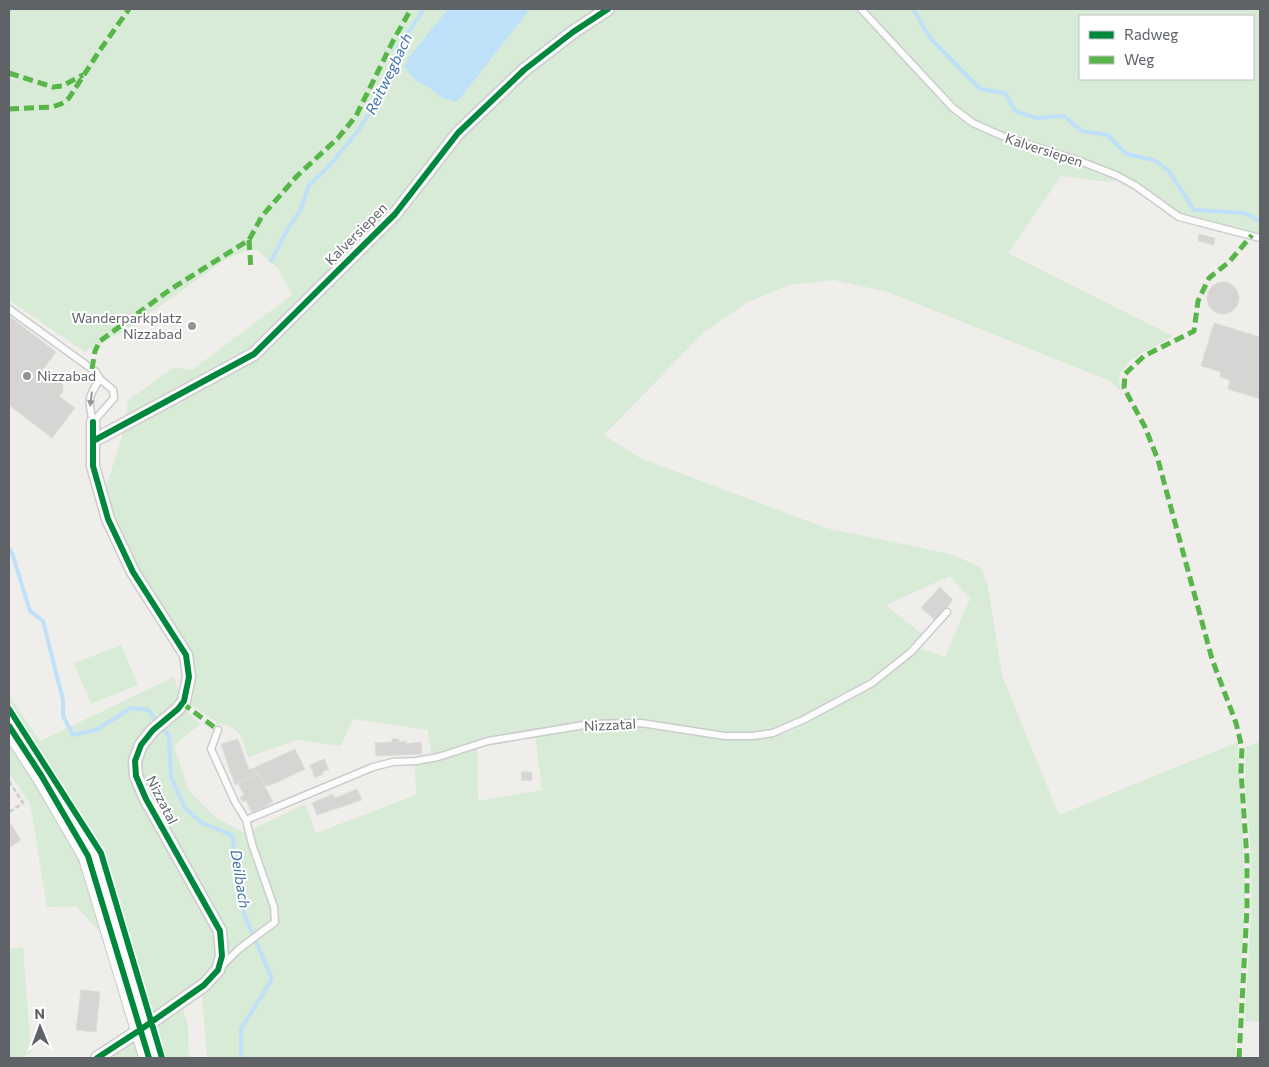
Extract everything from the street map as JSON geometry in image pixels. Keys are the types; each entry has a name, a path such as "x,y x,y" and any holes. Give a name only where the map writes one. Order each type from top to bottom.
{"main road":[{"path":"9,726 41,775 88,856 149,1058"}],"street":[{"name":"Kalversiepen","path":"93,441 254,354 395,214 458,133 524,70 573,32 608,9"},
{"name":"Nizzatal","path":"93,422 93,466 108,519 133,572 186,655 190,677 184,700 178,709 153,730 141,745 135,761 136,776 146,799 220,930 222,956 218,970"},
{"path":"96,1058 204,985 218,970"}],"lane":[{"name":"Kalversiepen","path":"861,9 953,108 973,123 1002,136 1080,161 1118,176 1136,186 1179,216 1260,238"},
{"path":"9,309 92,369 113,390 114,398 93,422"},
{"path":"93,422 90,394 100,379"},
{"name":"Nizzatal","path":"246,820 373,767 393,762 416,761 438,757 488,741 590,724 641,723 725,736 753,736 773,733 805,719 872,684 911,652 947,612"},
{"path":"218,730 211,749 235,802 246,820 252,844 274,907 275,922 239,949 218,970"}],"path":[{"path":"9,781 23,803 9,812"}],"green space":[{"path":"9,9 1260,9 1260,236 1180,215 1119,174 1040,144 1004,134 973,120 969,126 1118,181 1096,181 1061,176 1008,253 1173,336 1131,360 1125,366 1120,377 1121,391 1110,381 888,292 834,280 790,285 748,302 704,332 604,435 640,458 826,528 950,554 981,567 988,587 1002,676 1059,815 1238,742 1245,892 1235,1058 207,1058 202,996 183,1009 188,1025 189,1058 157,1058 108,941 76,906 47,907 30,803 9,773 9,695 40,741 174,677 185,710 200,724 174,746 189,791 215,817 244,833 305,804 316,833 416,795 415,763 477,747 478,801 542,790 535,735 590,726 640,724 725,737 774,736 789,732 884,678 919,648 945,657 970,599 950,576 886,605 924,636 909,652 870,683 776,730 738,735 640,721 589,723 486,739 431,755 428,730 353,719 341,746 297,740 248,757 239,733 236,730 217,724 213,719 187,703 193,677 134,566 112,515 105,490 123,434 128,400 175,367 192,370 292,295 278,268 257,250 249,249 225,260 126,330 85,352 9,300"},
{"path":"121,645 138,685 91,704 74,663"},
{"path":"1260,742 1260,1022 1245,1021 1251,919 1251,858 1245,761 1246,747"},
{"path":"23,947 31,1052 21,1058 9,1058 9,949"},
{"path":"138,1037 145,1058 103,1058"}],"water":[{"path":"448,9 530,9 457,102 442,98 415,80 404,66 409,57"}],"building":[{"path":"1199,234 1215,238 1214,245 1198,241"},
{"path":"1223,282 1229,283 1234,287 1238,292 1238,304 1234,309 1229,313 1223,314 1217,313 1212,309 1208,304 1207,298 1208,292 1212,287 1217,283"},
{"name":"Nizzabad","path":"9,316 56,352 41,372 48,377 50,374 63,385 63,392 59,396 75,408 52,438 9,405"},
{"path":"1214,323 1260,337 1260,399 1228,389 1230,380 1220,377 1221,372 1201,366"},
{"path":"940,587 953,600 936,621 921,608"},
{"path":"238,739 249,770 254,768 257,774 235,785 221,744"},
{"path":"392,739 399,739 399,742 406,741 406,744 421,742 422,754 376,756 375,743 392,742"},
{"path":"295,749 305,769 265,786 254,768"},
{"path":"324,759 329,769 315,778 310,765"},
{"path":"521,772 532,772 532,780 522,781"},
{"path":"258,773 273,802 252,813 246,800 243,802 240,797 244,795 238,784"},
{"path":"357,789 362,800 317,815 312,803 333,794 335,798"},
{"path":"9,821 21,840 10,847 9,846"},
{"path":"81,990 100,992 96,1032 76,1030"}],"waterway":[{"name":"Reitwegbach","path":"271,261 287,230 301,209 309,185 330,165 358,131 382,94 399,46 424,9"},
{"path":"913,9 930,38 980,89 1005,93 1015,111 1036,118 1064,116 1082,131 1108,135 1126,154 1154,160 1169,171 1194,210 1245,213 1260,221"},
{"name":"Deilbach","path":"9,548 30,611 43,621 63,700 63,716 73,735 96,730 131,708 148,710 169,736 171,777 185,808 202,823 232,835 244,914 272,979 241,1029 241,1058"}],"marked path":[{"path":"9,109 52,107 61,104 69,98 129,9"},
{"path":"92,369 95,351 100,341 171,289 249,240 262,216 297,176 338,138 356,116 411,9"},
{"path":"9,73 53,87 62,86 83,75"},
{"path":"1239,1058 1247,909 1247,859 1241,771 1242,748 1236,723 1212,659 1158,460 1145,427 1124,388 1125,374 1144,356 1194,331 1198,301 1209,278 1229,262 1252,235"},
{"path":"249,240 251,270"},
{"path":"182,703 218,730"}],"cycle path":[{"path":"93,441 254,354 395,214 458,133 524,70 573,32 608,9"},
{"path":"93,422 93,466 108,519 133,572 186,655 189,677 184,701 178,709 153,730 141,745 135,761 136,776 146,799 220,931 222,956 218,970 204,985 97,1058"},
{"path":"9,709 101,853 162,1058"},
{"path":"9,726 41,775 88,856 149,1058"}],"place":[{"name":"Wanderparkplatz Nizzabad","path":"192,326"},
{"name":"Nizzabad","path":"27,376"}]}
